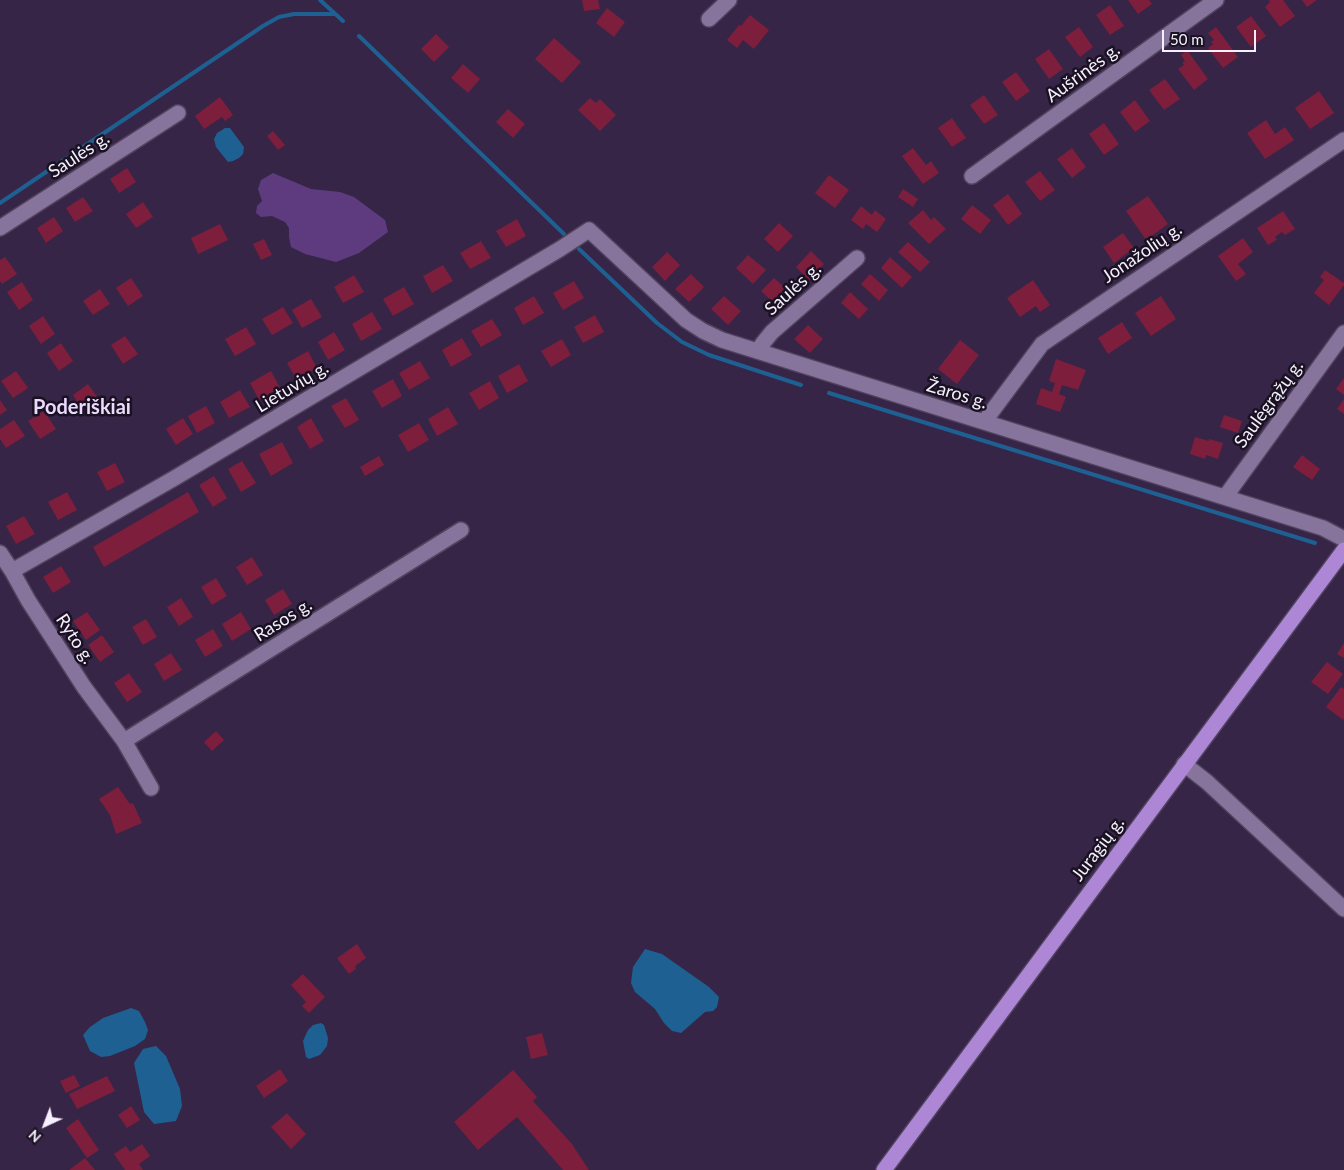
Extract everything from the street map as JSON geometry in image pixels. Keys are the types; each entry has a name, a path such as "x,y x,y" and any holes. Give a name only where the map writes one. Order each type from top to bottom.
{"main road":[{"name":"Juragių g.","path":"884,1170 1344,550"}],"street":[{"path":"709,19 729,0"},
{"name":"Aušrinės g.","path":"972,176 1216,0"},
{"name":"Saulės g.","path":"0,228 178,112"},
{"name":"Jonažolių g.","path":"984,422 1042,344 1344,140"},
{"name":"Žaros g.","path":"589,230 686,320 722,340 1324,528 1344,538"},
{"name":"Lietuvių g.","path":"12,571 173,479 589,230"},
{"name":"Saulės g.","path":"758,351 762,343 772,332 857,258"},
{"name":"Saulėgrąžų g.","path":"1225,497 1344,333"},
{"name":"Rasos g.","path":"124,741 461,530"},
{"name":"Ryto g.","path":"0,553 84,687 124,741 151,788"},
{"path":"1184,764 1344,909"}],"shaded area":[{"path":"273,173 311,189 340,192 354,197 385,220 388,232 359,253 336,262 305,254 291,247 289,228 285,222 272,216 261,217 256,213 257,206 262,201 258,189 261,180"}],"water":[{"path":"225,128 230,128 244,147 243,154 239,158 228,162 216,147 214,139 217,133"},
{"path":"645,949 662,954 709,987 719,997 717,1007 713,1011 705,1012 681,1033 672,1031 655,1009 635,992 631,983 633,967"},
{"path":"131,1008 139,1011 145,1022 148,1030 145,1039 135,1046 110,1056 101,1057 90,1051 83,1035 90,1027 103,1018"},
{"path":"321,1023 324,1025 328,1038 327,1046 320,1055 309,1059 306,1057 303,1041 308,1030 313,1025"},
{"path":"156,1046 166,1056 180,1089 182,1106 176,1121 154,1124 144,1112 134,1063 143,1049"}],"building":[{"path":"582,0 598,0 600,9 584,11"},
{"path":"1128,0 1149,0 1152,4 1138,14"},
{"path":"1269,0 1283,0 1295,16 1280,27 1265,7 1270,2"},
{"path":"1302,0 1317,0 1307,7"},
{"path":"1110,5 1124,26 1110,35 1096,15"},
{"path":"607,8 625,22 614,37 596,23"},
{"path":"750,15 769,30 754,49 743,40 737,48 727,40"},
{"path":"1251,16 1266,36 1251,47 1236,27"},
{"path":"1079,27 1093,47 1080,57 1065,37"},
{"path":"1216,27 1238,57 1223,68 1208,48 1213,44 1211,42 1214,40 1208,33"},
{"path":"436,34 449,47 434,62 421,49"},
{"path":"554,38 581,62 562,83 535,59"},
{"path":"1049,49 1063,69 1049,79 1035,59"},
{"path":"1187,50 1208,79 1194,90 1178,69 1184,65 1182,63 1185,61 1181,55"},
{"path":"463,64 480,79 468,93 451,78"},
{"path":"1016,72 1030,91 1016,101 1002,82"},
{"path":"1165,79 1180,99 1164,110 1149,90"},
{"path":"1319,91 1334,113 1310,129 1295,108"},
{"path":"984,95 998,115 984,124 970,105"},
{"path":"220,97 233,115 225,121 222,117 204,129 195,116"},
{"path":"590,98 596,103 600,99 616,115 600,131 578,110"},
{"path":"1135,100 1150,121 1135,132 1120,112"},
{"path":"508,109 525,124 513,138 496,122"},
{"path":"952,118 966,138 952,147 938,128"},
{"path":"1266,120 1275,134 1285,127 1294,140 1265,159 1247,133"},
{"path":"1104,123 1119,144 1104,155 1089,134"},
{"path":"273,131 285,145 278,150 267,136"},
{"path":"913,148 926,165 931,161 939,173 923,184 902,156"},
{"path":"1072,148 1086,167 1072,178 1057,159"},
{"path":"127,168 136,182 119,193 110,179"},
{"path":"1040,171 1055,190 1040,201 1025,182"},
{"path":"829,175 849,190 835,208 815,193"},
{"path":"903,189 918,199 913,207 898,197"},
{"path":"1008,194 1022,214 1008,225 993,205"},
{"path":"1148,196 1168,224 1146,240 1126,211"},
{"path":"83,197 93,211 75,222 66,208"},
{"path":"143,202 153,217 136,228 126,214"},
{"path":"972,205 991,220 980,234 961,219"},
{"path":"861,206 872,215 875,210 886,219 877,232 866,224 863,229 851,220"},
{"path":"923,210 931,220 934,217 946,229 929,244 908,223"},
{"path":"1283,211 1295,229 1285,235 1282,232 1275,237 1277,240 1268,245 1257,228"},
{"path":"54,217 63,231 46,243 37,228"},
{"path":"517,219 526,236 506,247 496,231"},
{"path":"779,223 793,236 778,252 764,239"},
{"path":"220,224 228,240 198,254 191,238"},
{"path":"1123,233 1134,248 1114,263 1103,247"},
{"path":"1243,238 1253,252 1238,264 1246,274 1236,281 1218,256"},
{"path":"264,239 272,255 261,260 253,244"},
{"path":"481,241 491,258 470,269 460,253"},
{"path":"908,242 930,262 920,272 898,252"},
{"path":"811,251 824,264 809,280 796,267"},
{"path":"667,252 680,265 665,281 652,267"},
{"path":"748,255 766,270 753,284 736,268"},
{"path":"5,257 17,274 2,284 0,281 0,260"},
{"path":"890,257 912,277 902,288 881,268"},
{"path":"443,265 453,281 432,293 423,276"},
{"path":"1325,270 1344,283 1329,305 1314,293 1324,280 1320,277"},
{"path":"691,274 704,287 689,302 675,289"},
{"path":"870,274 888,290 879,301 861,284"},
{"path":"354,275 364,292 343,303 334,287"},
{"path":"131,278 143,296 128,306 116,288"},
{"path":"774,278 791,293 778,307 761,291"},
{"path":"1033,280 1050,305 1040,312 1036,306 1020,317 1007,298"},
{"path":"574,281 584,298 563,310 553,293"},
{"path":"22,282 33,300 19,310 7,292"},
{"path":"404,287 414,304 393,316 383,299"},
{"path":"100,289 110,304 93,315 83,301"},
{"path":"850,292 868,309 859,319 841,303"},
{"path":"534,296 544,313 523,325 514,308"},
{"path":"724,296 741,311 728,325 711,309"},
{"path":"1161,296 1176,319 1151,336 1135,313"},
{"path":"311,299 322,317 302,328 292,310"},
{"path":"283,307 293,323 272,335 262,319"},
{"path":"372,312 382,329 361,341 352,324"},
{"path":"595,315 604,332 583,343 574,327"},
{"path":"43,316 55,334 41,344 29,326"},
{"path":"492,319 502,335 481,347 471,331"},
{"path":"1122,322 1132,338 1108,354 1098,338"},
{"path":"808,325 823,339 810,353 794,339"},
{"path":"246,327 256,344 235,356 225,339"},
{"path":"334,332 345,350 328,360 318,342"},
{"path":"125,336 138,354 123,364 111,345"},
{"path":"462,338 472,355 451,367 442,350"},
{"path":"562,339 571,355 551,367 541,351"},
{"path":"960,340 979,355 957,384 938,369"},
{"path":"61,343 73,361 59,371 47,353"},
{"path":"308,351 317,368 296,379 287,363"},
{"path":"1056,359 1086,370 1078,390 1062,385 1059,394 1066,397 1060,412 1036,404 1041,388 1052,392 1055,383 1049,381"},
{"path":"420,361 430,378 409,390 399,373"},
{"path":"519,364 528,381 507,393 498,376"},
{"path":"16,371 28,388 13,398 1,381"},
{"path":"271,371 280,388 259,400 250,383"},
{"path":"1344,378 1344,395 1336,389"},
{"path":"393,379 402,396 382,408 372,391"},
{"path":"490,381 499,398 479,410 469,393"},
{"path":"88,384 101,402 85,413 73,395"},
{"path":"240,390 250,407 229,418 220,402"},
{"path":"346,398 359,420 345,428 331,406"},
{"path":"1344,399 1344,414 1337,409"},
{"path":"0,400 7,410 0,415"},
{"path":"206,406 215,423 197,433 188,416"},
{"path":"448,407 458,424 437,436 428,419"},
{"path":"44,411 56,429 40,439 28,421"},
{"path":"1224,415 1242,421 1238,433 1220,427"},
{"path":"183,418 193,434 176,445 166,429"},
{"path":"311,418 324,441 310,449 297,427"},
{"path":"14,420 25,436 6,448 0,439 0,429"},
{"path":"419,423 429,440 408,452 398,435"},
{"path":"1195,437 1223,443 1218,459 1206,455 1205,459 1190,454"},
{"path":"282,442 293,463 271,476 259,454"},
{"path":"1302,455 1320,469 1312,480 1293,467"},
{"path":"379,456 384,465 365,476 360,467"},
{"path":"242,461 256,483 241,492 228,469"},
{"path":"115,463 125,482 107,491 97,472"},
{"path":"214,476 227,498 213,507 199,485"},
{"path":"67,492 77,510 58,520 48,502"},
{"path":"188,492 199,512 104,567 93,547"},
{"path":"24,516 35,534 16,544 6,526"},
{"path":"252,557 263,575 247,585 236,567"},
{"path":"61,566 71,582 53,593 43,577"},
{"path":"216,578 227,596 212,605 201,587"},
{"path":"283,589 292,604 274,615 265,600"},
{"path":"181,598 193,617 179,626 167,607"},
{"path":"87,612 100,630 86,640 73,621"},
{"path":"241,612 251,629 232,641 222,624"},
{"path":"146,619 157,637 143,645 132,627"},
{"path":"213,629 223,646 205,657 195,640"},
{"path":"102,635 114,652 100,662 88,645"},
{"path":"1344,643 1344,658 1337,654"},
{"path":"171,653 182,670 164,681 154,664"},
{"path":"1327,662 1343,674 1328,694 1311,682"},
{"path":"129,673 142,692 127,702 114,683"},
{"path":"1341,687 1344,689 1343,720 1326,707"},
{"path":"216,731 224,740 212,751 204,742"},
{"path":"118,787 130,804 133,803 142,823 116,834 110,815 99,799"},
{"path":"357,944 366,958 355,966 356,969 349,974 337,958"},
{"path":"303,974 325,997 309,1013 302,1006 306,1002 291,985"},
{"path":"542,1033 548,1055 531,1059 526,1037"},
{"path":"280,1069 288,1081 264,1098 256,1086"},
{"path":"513,1070 537,1097 533,1101 572,1144 589,1170 563,1170 517,1117 478,1150 454,1122"},
{"path":"74,1075 80,1086 66,1093 60,1081"},
{"path":"107,1076 115,1091 77,1109 69,1094"},
{"path":"131,1106 140,1120 127,1128 118,1115"},
{"path":"287,1113 306,1134 291,1149 271,1127"},
{"path":"78,1119 99,1150 87,1158 66,1128"},
{"path":"142,1144 150,1156 139,1164 143,1170 125,1170 114,1154 126,1146 130,1152"},
{"path":"85,1158 95,1170 69,1170"}],"waterway":[{"path":"320,0 343,21"},
{"path":"0,203 263,26 279,17 294,14 335,14"},
{"path":"359,36 564,234"},
{"path":"579,249 657,323 682,342 709,355 801,385"},
{"path":"829,393 1315,543"}],"district":[{"name":"Poderiškiai","path":"82,408"}]}
